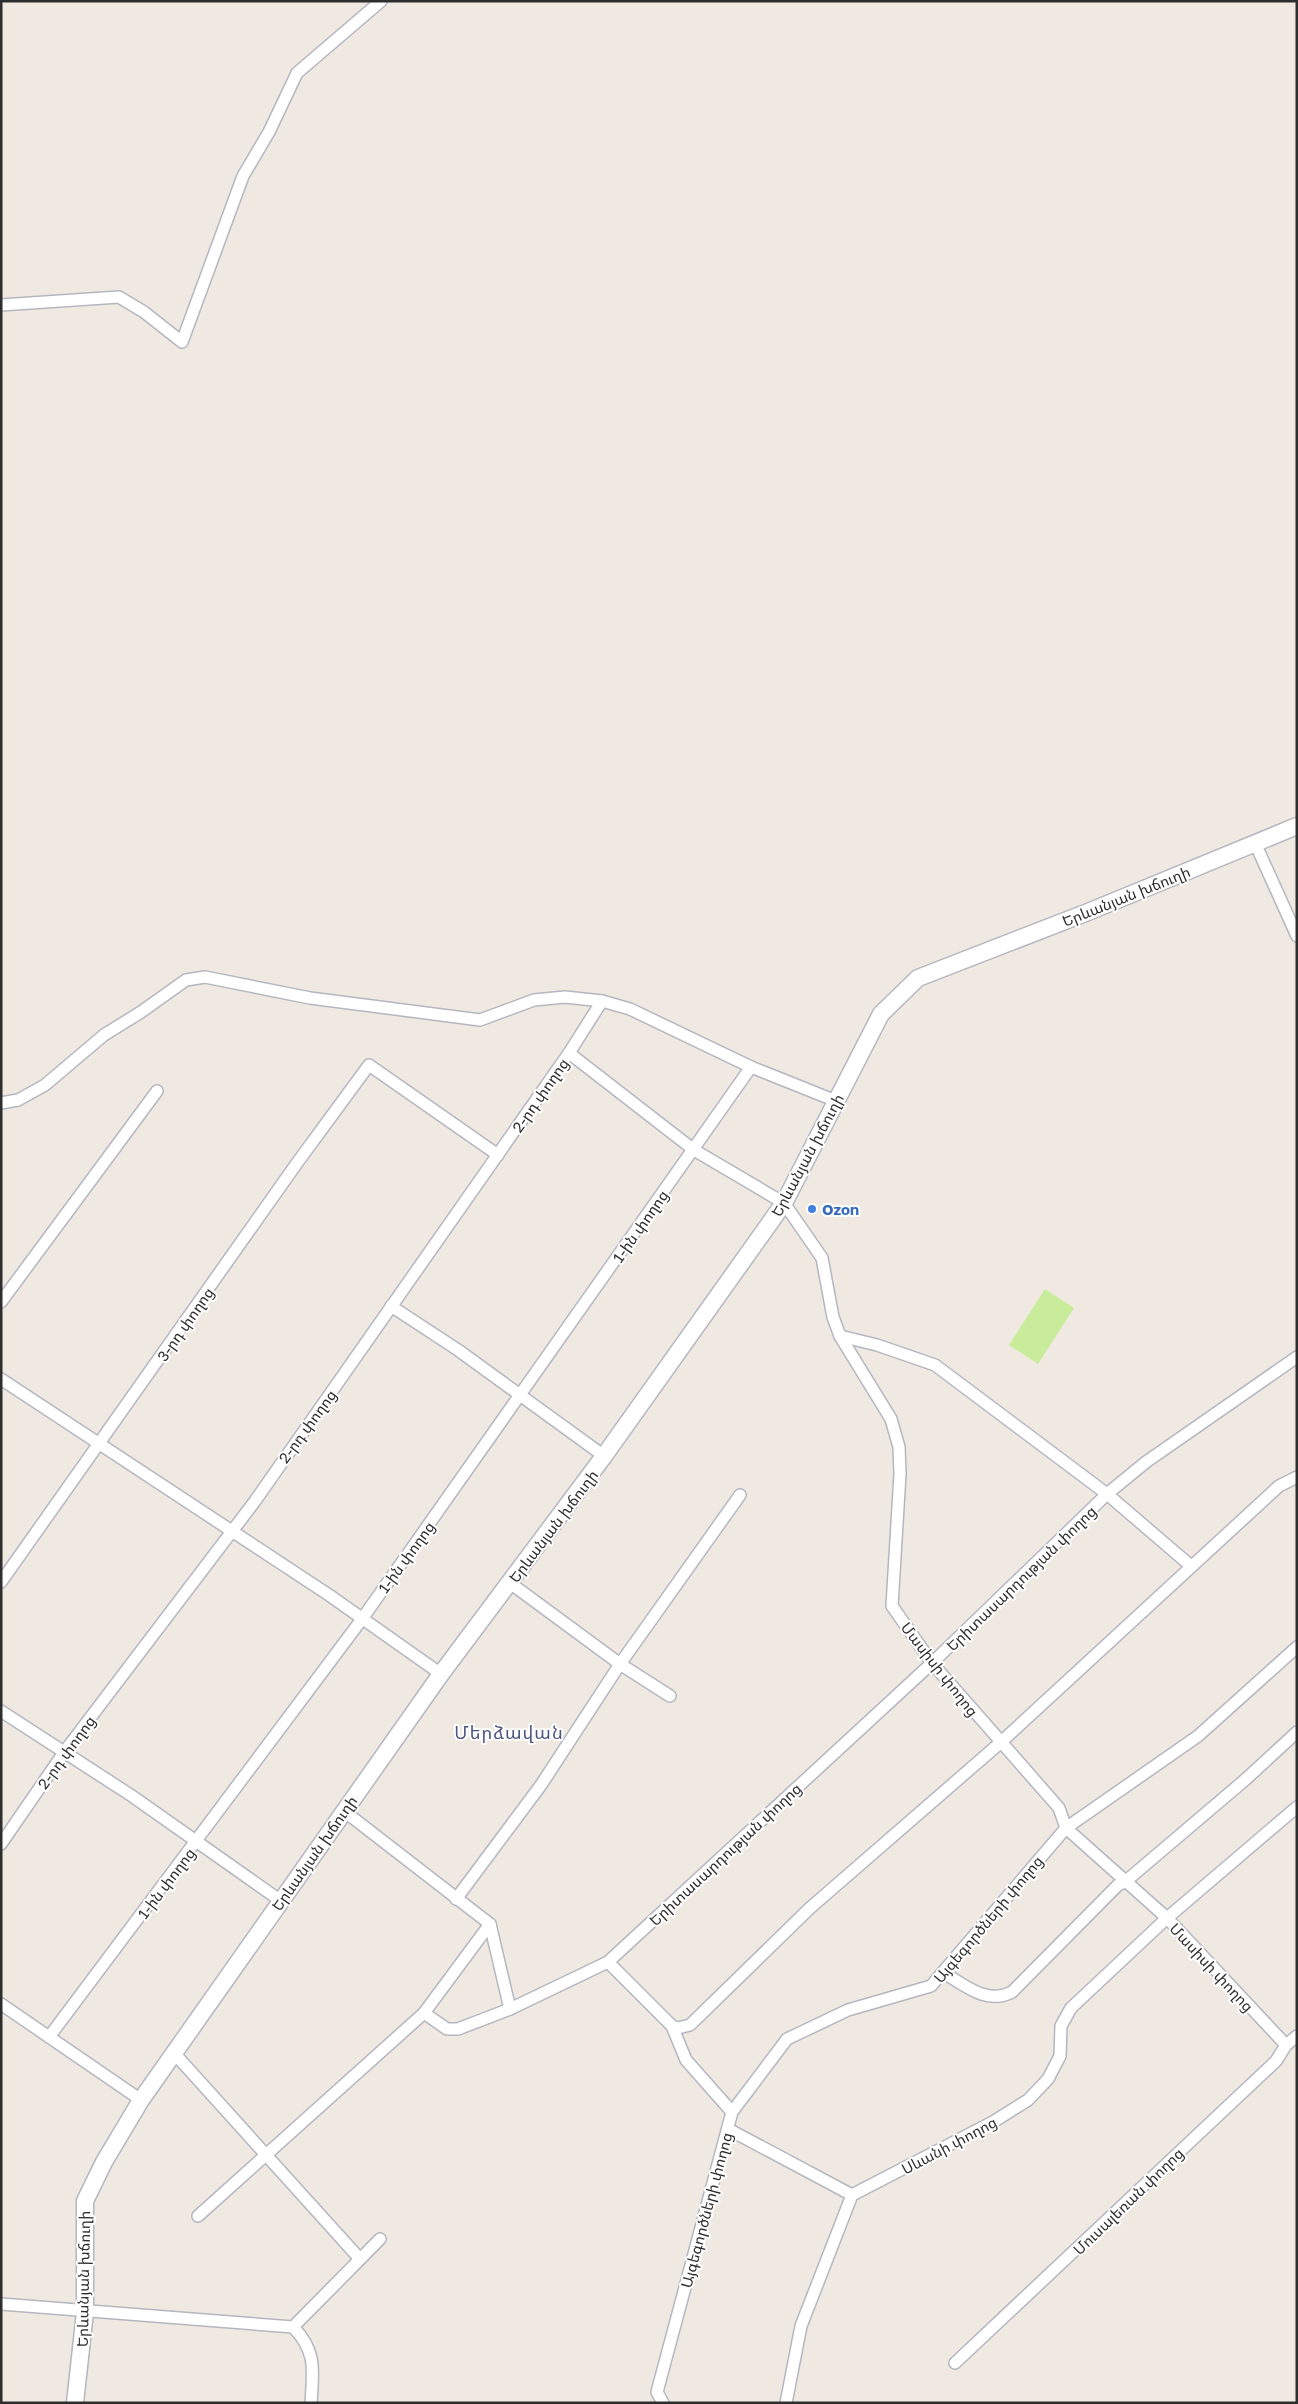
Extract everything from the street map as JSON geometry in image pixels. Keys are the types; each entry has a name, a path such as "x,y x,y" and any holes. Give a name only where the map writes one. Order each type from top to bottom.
{"main road":[{"name":"Երևանյան խճուղի","path":"76,2403 85,2312 85,2201 104,2162 141,2100 441,1674 604,1456 784,1203 881,1014 918,978 1297,826"}],"street":[{"path":"1,305 119,297 144,312 182,342 243,176 269,132 297,73 381,1"},
{"path":"1255,843 1297,936"},
{"path":"1,1103 18,1100 45,1085 104,1036 186,980 205,977 310,998 480,1020 534,1000 565,997 602,1001 630,1009 751,1067 836,1101"},
{"name":"2-րդ փողոց","path":"1,1844 66,1751 232,1533 569,1053 602,1001"},
{"path":"569,1053 694,1150 784,1203"},
{"name":"3-րդ փողոց","path":"1,1582 369,1065 498,1155"},
{"name":"1-ին փողոց","path":"50,2038 362,1619 522,1396 751,1067"},
{"path":"1,1302 157,1091"},
{"name":"Մասիսի փողոց","path":"784,1203 822,1258 833,1317 840,1336 892,1418 899,1448 900,1474 892,1606 932,1664 1059,1808 1066,1828 1167,1918 1286,2045"},
{"path":"391,1306 522,1396 604,1456"},
{"path":"840,1336 877,1345 935,1364 1107,1494 1191,1566"},
{"name":"Երիտասարդության փողոց","path":"424,2013 447,2030 458,2029 510,2009 608,1962 932,1664 1107,1494 1146,1462 1297,1357"},
{"path":"1,1379 362,1619 441,1674"},
{"path":"672,2026 678,2028 690,2024 810,1908 1000,1743 1279,1486 1297,1478"},
{"path":"456,1899 541,1785 620,1664 740,1496"},
{"path":"510,1584 620,1664 670,1696"},
{"name":"Այգեգործների փողոց","path":"663,2403 657,2392 732,2112 787,2040 848,2010 931,1986 1066,1828 1198,1736 1297,1647"},
{"path":"1,1710 66,1751 281,1901"},
{"path":"944,1973 984,1996 1005,1996 1012,1992 1118,1885 1126,1881 1246,1779 1297,1732"},
{"name":"Սևանի փողոց","path":"852,2195 993,2122 1028,2100 1048,2079 1060,2056 1062,2026 1072,2008 1167,1918 1297,1806"},
{"path":"344,1811 490,1924 510,2009"},
{"path":"198,2216 424,2013 490,1924"},
{"path":"608,1962 672,2026 686,2060 732,2112"},
{"path":"1,2004 141,2100"},
{"name":"Մուսալեռան փողոց","path":"955,2363 1276,2061 1286,2045 1297,2036"},
{"path":"174,2053 360,2259"},
{"path":"728,2129 852,2195 801,2326 786,2403"},
{"path":"293,2328 380,2239"},
{"path":"1,2304 293,2328 306,2340 310,2353 313,2369 311,2403"}],"green space":[{"path":"1045,1289 1074,1308 1038,1364 1009,1345"}],"place":[{"name":"Ozon","path":"812,1209"}],"district":[{"name":"Մերձավան","path":"509,1732"}]}
